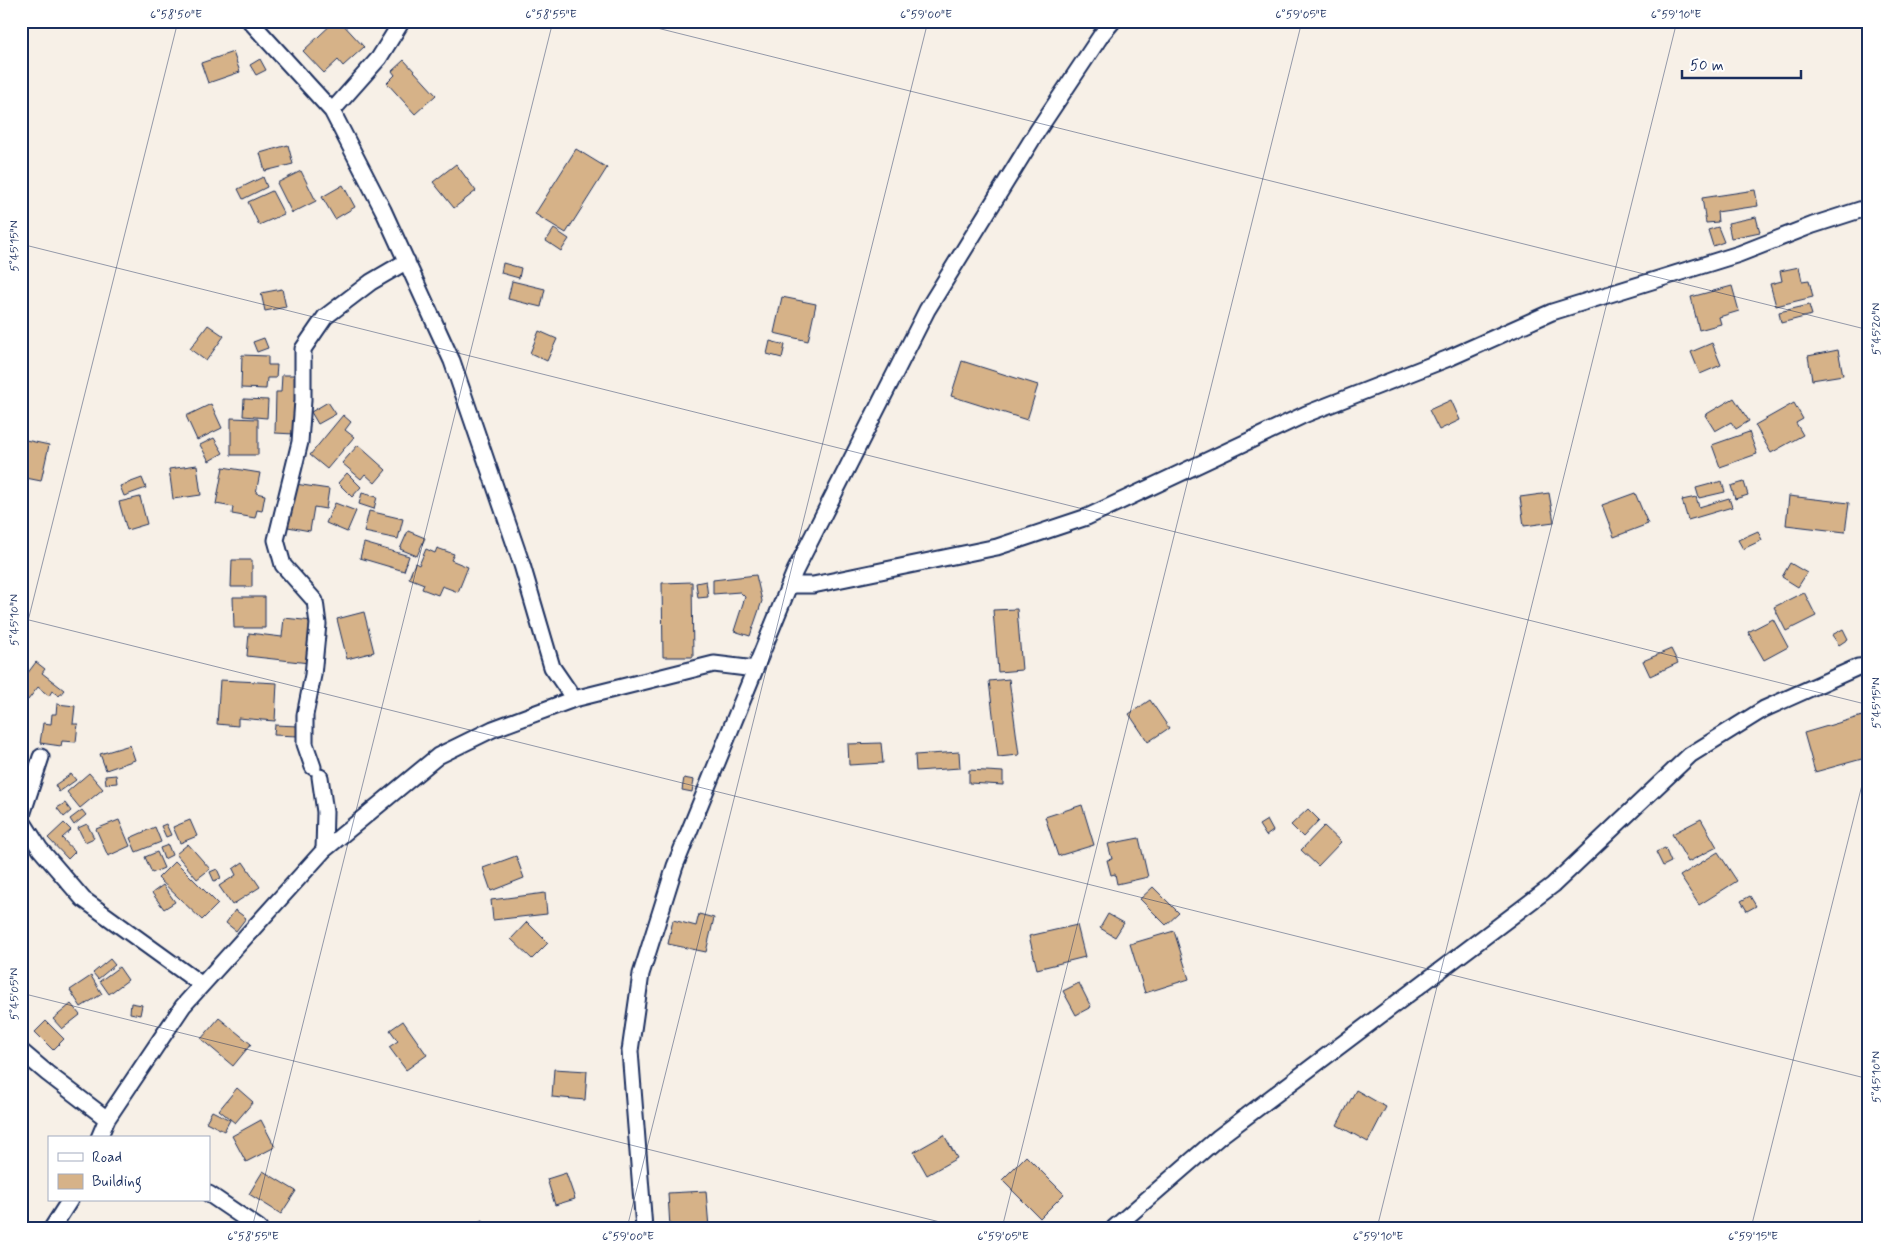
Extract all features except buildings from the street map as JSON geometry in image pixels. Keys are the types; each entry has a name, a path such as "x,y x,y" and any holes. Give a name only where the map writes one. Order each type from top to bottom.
{"street":[{"path":"250,21 332,111 384,210 452,360 522,565 552,667 574,699"},
{"path":"332,111 379,58 402,21"},
{"path":"644,1228 630,1051 641,974 675,866 790,585 927,310 1038,130 1112,21"},
{"path":"790,585 813,586 997,547 1088,517 1306,414 1449,358 1552,312 1739,254 1813,225 1869,207"},
{"path":"324,850 325,812 317,772 305,744 305,715 313,675 318,624 315,601 283,565 276,540 300,442 303,400 303,349 325,316 371,282 407,261"},
{"path":"100,1136 107,1119 183,1006 324,850 438,756 492,728 574,699 714,664 755,669"},
{"path":"1114,1228 1218,1137 1554,885 1690,756 1764,709 1858,667 1869,666"},
{"path":"41,756 21,819 40,849 83,899 202,985"},
{"path":"21,1051 107,1119"},
{"path":"210,1195 259,1228"},
{"path":"52,1228 69,1202"}]}
